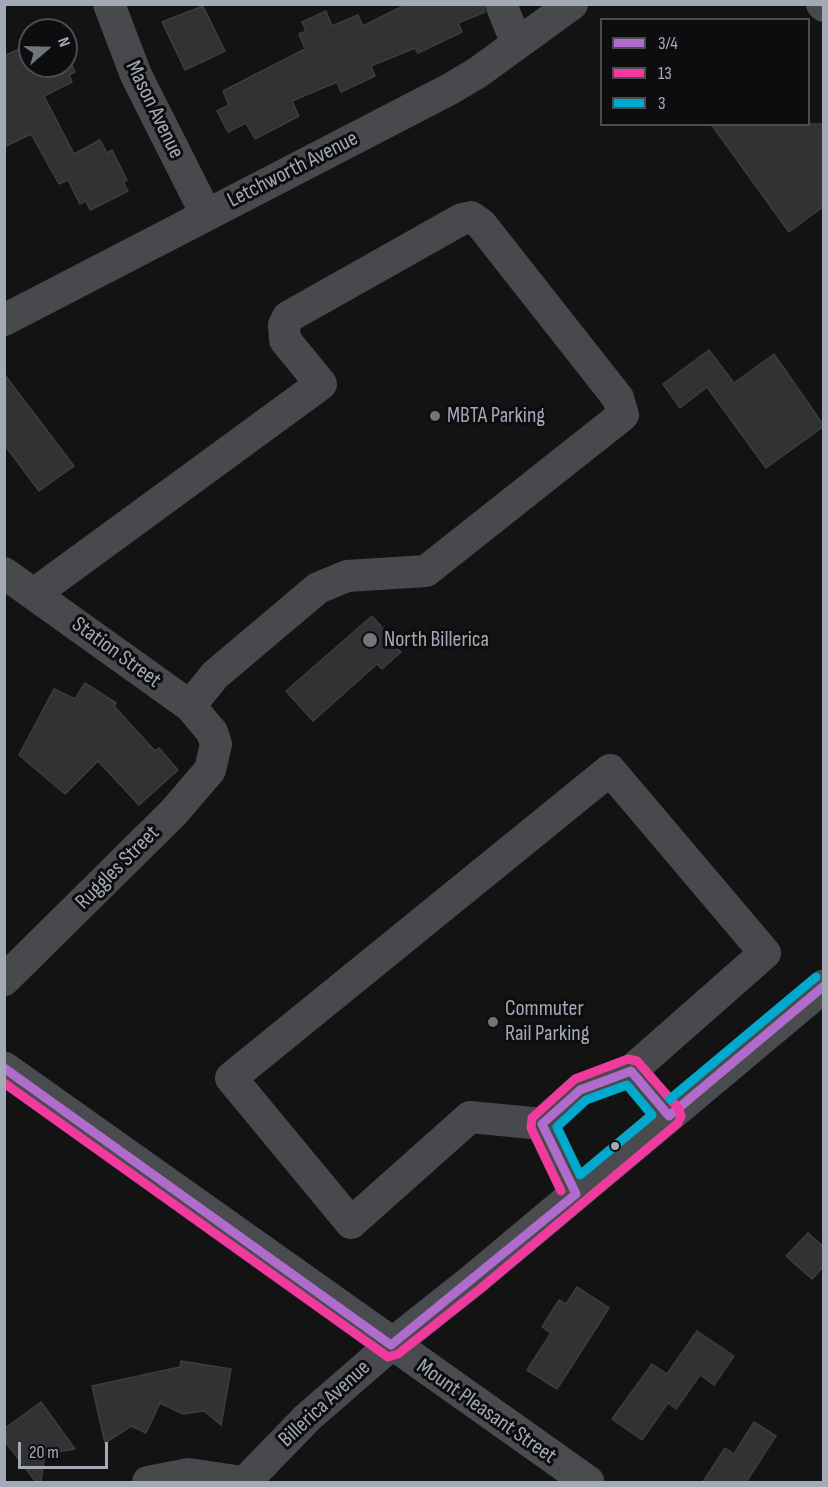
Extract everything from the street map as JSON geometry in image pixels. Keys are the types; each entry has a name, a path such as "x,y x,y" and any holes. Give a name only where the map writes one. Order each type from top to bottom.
{"main road":[{"name":"Billerica Avenue","path":"391,1344 576,1194 824,986"},
{"name":"Mount Pleasant Street","path":"4,1068 588,1482"}],"street":[{"name":"Mason Avenue","path":"108,4 136,75 206,214"},
{"path":"501,4 517,44"},
{"name":"Letchworth Avenue","path":"4,320 418,106 477,73 572,4"},
{"path":"34,594 321,384 285,340 284,325 288,317 462,219 471,217 481,224 618,398 623,415 426,571 347,576 318,588 214,675 190,706"},
{"name":"Station Street","path":"4,573 190,706 212,732 216,744"},
{"name":"Ruggles Street","path":"4,980 174,812 210,770 216,744"},
{"path":"610,770 765,954 631,1071 580,1090 542,1124 470,1118 351,1223 231,1078 610,770"},
{"path":"631,1071 669,1116"},
{"path":"542,1124 576,1194"},
{"name":"Billerica Avenue","path":"244,1482 308,1417 391,1344"},
{"path":"148,1482 189,1474 244,1482"}],"building":[{"path":"407,4 483,4 485,12 458,23 462,32 418,53 415,48 371,66 375,76 341,92 337,82 292,101 299,116 255,139 246,123 228,132 217,111 229,105 223,91 305,49 299,34 306,31 302,22 326,11 332,26 358,15 363,26"},
{"path":"203,6 225,51 185,70 162,22"},
{"path":"18,50 18,78 70,78 72,82 44,96 74,154 100,140 107,153 112,150 127,180 123,182 128,191 90,210 86,201 80,204 68,180 59,184 31,134 4,147 4,56"},
{"path":"824,124 824,206 789,232 712,126"},
{"path":"709,350 734,383 774,354 824,426 766,468 707,387 680,408 663,384"},
{"path":"4,374 74,466 39,491 4,444"},
{"path":"372,616 401,652 382,669 377,664 313,721 286,691"},
{"path":"85,683 116,703 114,706 155,751 159,748 178,770 139,805 98,761 65,794 19,755 54,689 75,699"},
{"path":"808,1233 824,1247 824,1266 812,1279 786,1256"},
{"path":"577,1287 609,1308 557,1389 527,1370 551,1333 542,1327 559,1300 566,1304"},
{"path":"697,1331 734,1356 714,1385 700,1375 676,1409 668,1403 642,1440 612,1419 652,1364 667,1374"},
{"path":"181,1361 231,1369 221,1425 204,1411 183,1414 160,1403 146,1433 131,1426 105,1443 92,1386 180,1367"},
{"path":"41,1402 75,1449 45,1454 41,1482 36,1482 4,1440 4,1429"},
{"path":"754,1422 776,1436 746,1482 703,1482 725,1448 734,1454"}],"transit line":[{"name":"3","path":"670,1099 816,977"},
{"name":"3/4","path":"4,1068 391,1345 576,1194 542,1124 580,1090 631,1071 669,1116 824,986"},
{"name":"13","path":"4,1083 388,1357 398,1354 480,1289 678,1123 681,1116 679,1109 637,1061 628,1059 575,1079 532,1118 531,1128 561,1191"},
{"name":"3","path":"627,1085 652,1115 580,1175 557,1127 586,1100 627,1085"}],"place":[{"name":"MBTA Parking","path":"435,416"},
{"name":"North Billerica","path":"370,640"},
{"name":"Commuter Rail Parking","path":"493,1022"}]}
